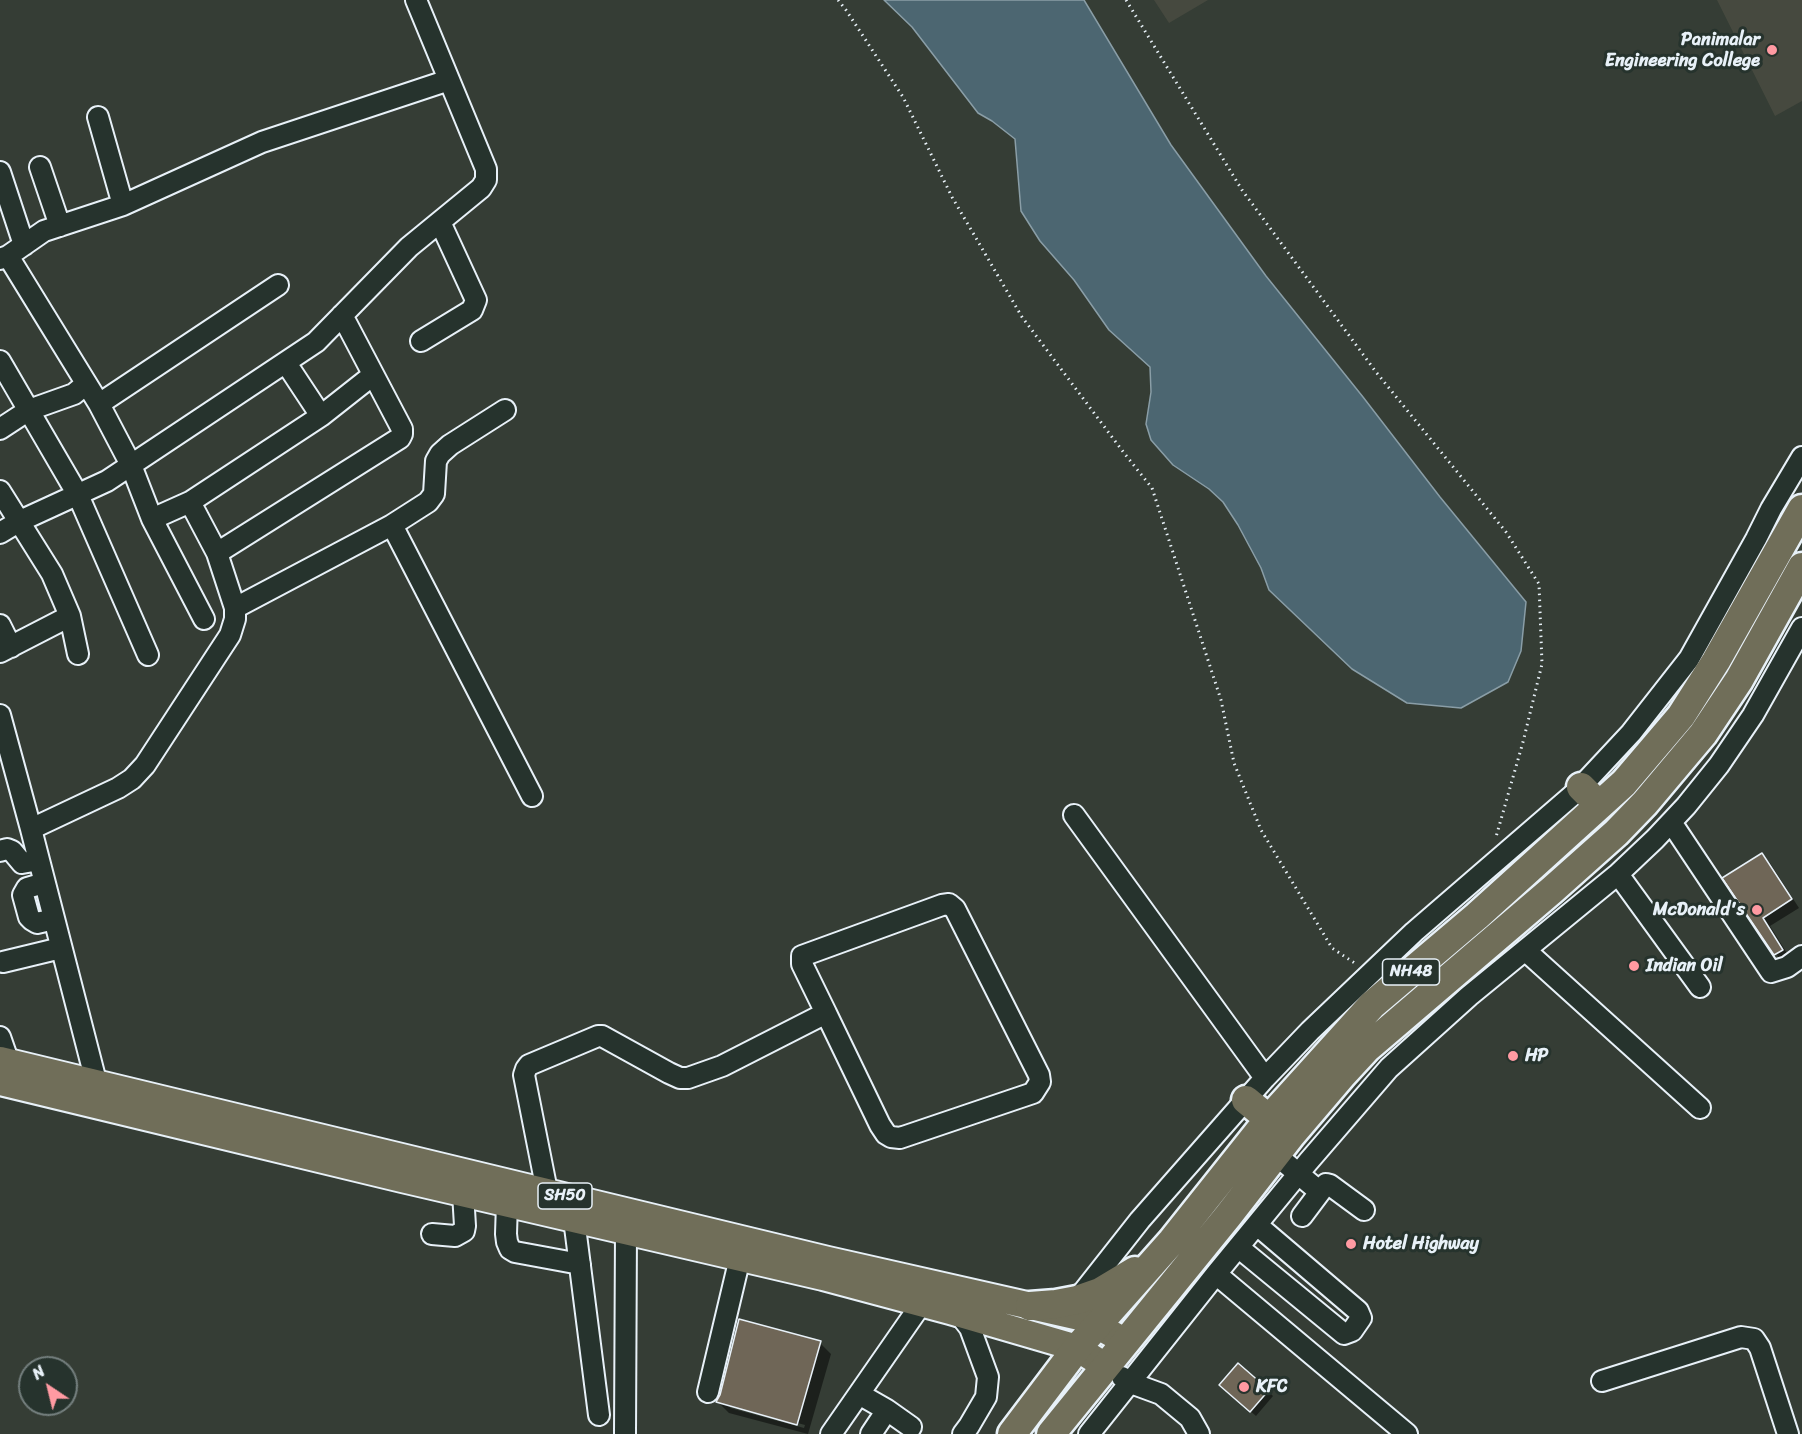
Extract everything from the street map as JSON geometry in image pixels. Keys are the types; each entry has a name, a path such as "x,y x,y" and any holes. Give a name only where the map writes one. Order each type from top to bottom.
{"highway":[{"name":"NH48","path":"1012,1434 1077,1348 1172,1241 1269,1119 1372,1005 1477,916 1590,796 1624,783 1681,716 1716,661 1802,509"},
{"name":"NH48","path":"1051,1434 1320,1100 1367,1048 1552,890 1616,833 1645,803 1703,734 1739,680 1802,567"},
{"path":"1246,1100 1269,1119"},
{"path":"1030,1306 1077,1300 1100,1292 1137,1270 1172,1241"}],"main road":[{"name":"SH50","path":"3,1068 464,1193 574,1219 626,1231 742,1248 1084,1318 1126,1342"},
{"name":"SH50","path":"100,1095 547,1191 742,1248 823,1276 1077,1348 1105,1366"}],"street":[{"path":"0,533 20,521 106,481 316,342 409,248 481,188 486,180 486,170 416,0"},
{"path":"11,253 44,231 123,205 262,142 449,80"},
{"path":"98,117 123,205"},
{"path":"40,167 60,226"},
{"path":"0,172 11,253 99,404 131,465 152,519 204,619"},
{"path":"421,341 472,310 476,300 440,222"},
{"path":"99,404 278,285"},
{"path":"217,553 400,438 402,429 342,315"},
{"path":"0,361 78,495 148,655"},
{"path":"286,363 321,416"},
{"path":"152,519 190,502 321,416 373,375"},
{"path":"0,429 29,410 74,394 86,384"},
{"path":"236,608 392,525 428,502 434,494 436,461 440,454 450,444 505,410"},
{"path":"1077,1300 1140,1220 1265,1078 1310,1031 1414,932 1590,796 1631,733 1689,659 1802,457"},
{"path":"0,491 51,574 70,616 78,654"},
{"path":"31,829 118,788 132,779 145,765 230,635 236,608 217,553 190,502"},
{"path":"392,525 532,796"},
{"path":"0,625 5,650 70,616"},
{"path":"1089,1434 1238,1247 1389,1068 1469,996 1618,874 1671,822 1719,765 1753,715 1800,637"},
{"path":"0,716 5,752 31,829 100,1095"},
{"path":"1074,815 1265,1078"},
{"path":"1671,822 1771,972 1787,967 1802,956"},
{"path":"0,851 7,849 12,851 22,863 39,860"},
{"path":"1618,874 1700,987"},
{"path":"949,904 965,930 1039,1075 1040,1082 1033,1092 900,1138 891,1137 880,1125 826,1013 802,964 802,956 949,904"},
{"path":"3,962 61,948"},
{"path":"1525,950 1700,1108"},
{"path":"547,1191 524,1075 529,1065 597,1036 602,1036 669,1073 680,1078 688,1078 722,1066 826,1013"},
{"path":"0,1037 3,1068"},
{"path":"1276,1155 1320,1192"},
{"path":"1302,1216 1326,1184 1364,1210"},
{"path":"432,1234 455,1236 464,1232 464,1193"},
{"path":"507,1203 506,1234 510,1249 515,1252 580,1264"},
{"path":"574,1219 599,1415"},
{"path":"1238,1247 1344,1334 1352,1331 1361,1318 1358,1311 1257,1225"},
{"path":"625,1434 626,1231"},
{"path":"708,1392 742,1248"},
{"path":"1216,1274 1407,1434"},
{"path":"831,1434 922,1303"},
{"path":"950,1311 963,1319 970,1328 988,1377 986,1397 963,1434"},
{"path":"1602,1381 1741,1337 1754,1339 1760,1348 1788,1434"},
{"path":"1105,1366 1131,1383 1161,1394 1190,1418 1199,1434"},
{"path":"859,1394 911,1427"},
{"path":"870,1434 887,1410"}],"path":[{"path":"838,0 903,97 952,197 1022,317 1152,488 1221,700 1234,763 1261,830 1332,948 1371,973"},
{"path":"1126,0 1242,190 1376,372 1506,532 1539,584 1542,664 1496,838"}],"shaded area":[{"path":"1154,0 1208,0 1169,23"},
{"name":"Panimalar Engineering College","path":"1717,0 1802,0 1802,101 1775,116"}],"water":[{"path":"884,0 1084,0 1171,145 1266,276 1526,602 1521,651 1508,682 1461,708 1407,703 1352,669 1269,590 1261,568 1223,502 1209,489 1173,465 1151,440 1146,424 1151,392 1150,367 1109,330 1074,280 1040,241 1021,211 1015,139 978,113 912,27"}],"building":[{"name":"McDonald's","path":"1762,853 1792,899 1763,918 1783,950 1774,955 1722,878"},
{"path":"739,1319 821,1341 797,1425 716,1402 720,1395"},
{"name":"KFC","path":"1238,1363 1269,1390 1250,1412 1219,1385"}],"place":[{"name":"Panimalar Engineering College","path":"1772,50"},
{"name":"McDonald's","path":"1757,910"},
{"name":"Indian Oil","path":"1634,966"},
{"name":"HP","path":"1513,1056"},
{"name":"Hotel Highway","path":"1351,1244"},
{"name":"KFC","path":"1244,1387"}]}
